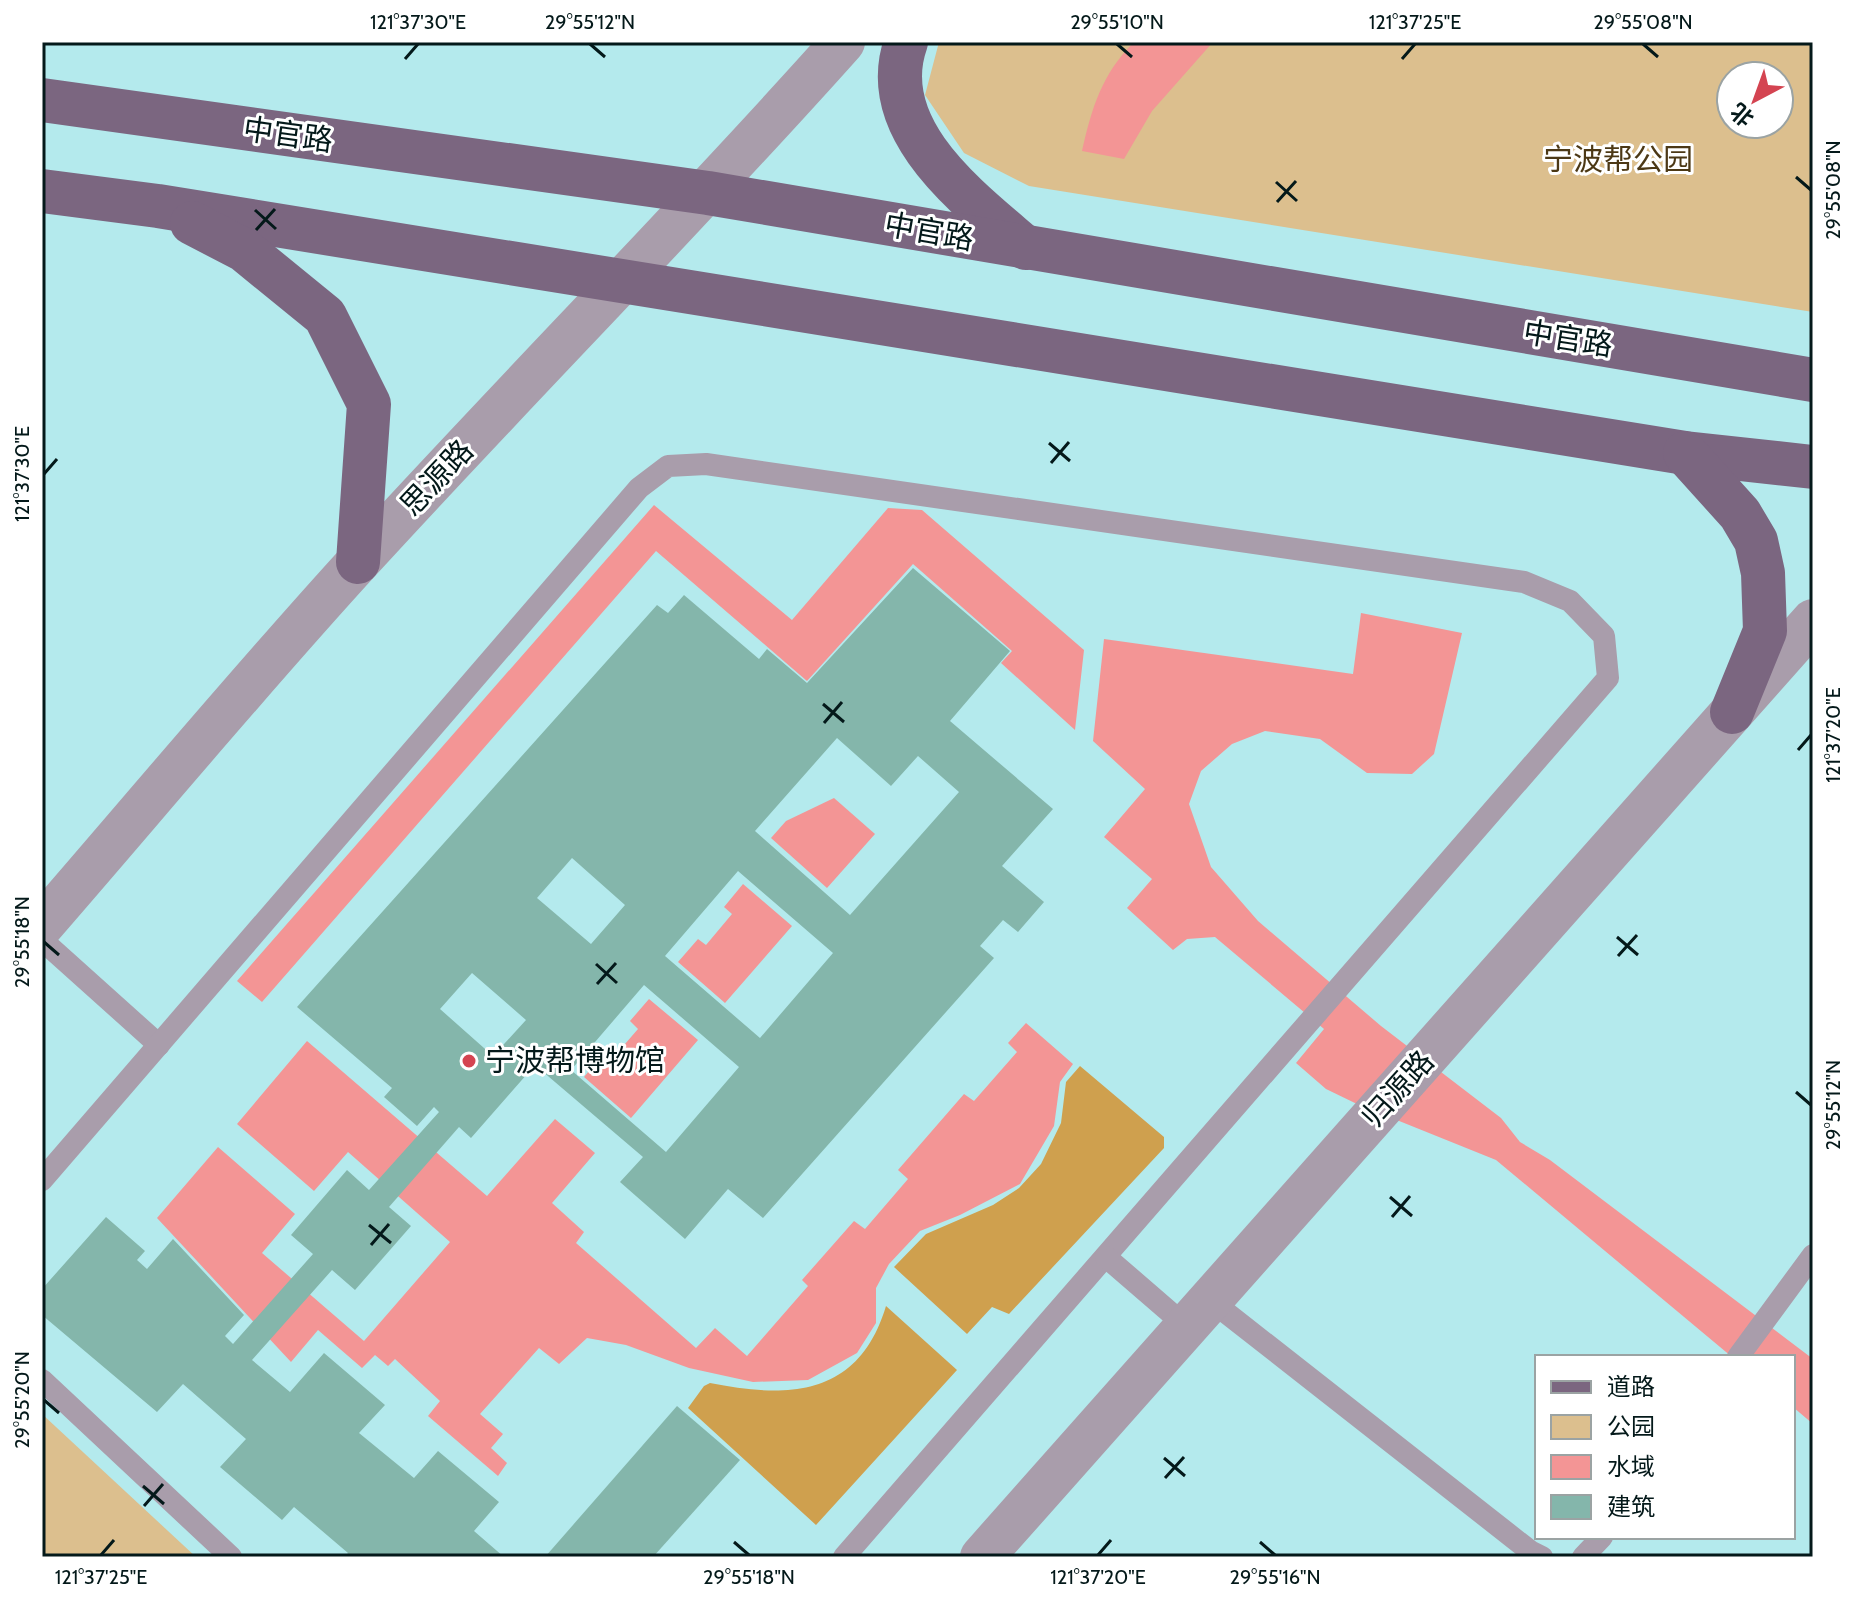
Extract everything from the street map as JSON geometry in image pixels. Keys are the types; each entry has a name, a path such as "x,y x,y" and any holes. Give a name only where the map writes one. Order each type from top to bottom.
{"main road":[{"path":"906,42 898,65 912,131 929,155 973,202 1028,249"},
{"name":"中官路","path":"42,100 708,193 1813,380"},
{"path":"42,191 158,206 618,283 1685,453 1813,467"},
{"path":"158,206 244,250 325,316 369,404 358,562"},
{"path":"1685,453 1740,514 1756,541 1763,573 1765,631 1732,712"}],"street":[{"name":"思源路","path":"46,916 358,562 618,283 708,193 843,42"},
{"name":"归源路","path":"982,1557 1813,621"}],"lane":[{"path":"42,1180 639,488 668,466 706,464 1508,580 1570,601 1604,636 1608,678 844,1557"},
{"path":"46,916 159,1045"},
{"path":"1739,1355 1813,1255"},
{"path":"1106,1257 1198,1313 1542,1557"},
{"path":"42,1380 231,1557"},
{"path":"1594,1546 1615,1557"}],"green space":[{"name":"宁波帮公园","path":"939,42 1813,42 1813,312 1029,186 964,153 925,95"},
{"path":"42,1414 196,1557 42,1557"}],"shaded area":[{"path":"1080,1066 1164,1137 1164,1148 1009,1314 992,1307 967,1334 894,1267 926,1234 993,1205 1019,1188 1041,1164 1061,1123 1066,1082"},
{"path":"886,1306 957,1370 816,1525 688,1408 704,1386 710,1383 767,1390 794,1389 818,1384 840,1374 858,1358 874,1336"}],"water":[{"path":"1134,42 1213,42 1152,111 1124,159 1082,151 1106,79"},
{"path":"654,505 792,620 888,508 922,510 1084,650 1075,730 1001,663 1012,651 913,564 807,681 656,551 262,1002 237,981"},
{"path":"1361,613 1462,633 1434,754 1412,774 1367,773 1320,739 1265,731 1232,744 1201,771 1189,804 1211,867 1258,921 1381,1026 1501,1118 1520,1142 1550,1160 1813,1359 1813,1424 1795,1409 1795,1355 1730,1355 1496,1160 1326,1089 1296,1063 1324,1029 1215,937 1187,939 1173,950 1127,908 1152,879 1104,837 1145,789 1093,741 1104,639 1353,674"},
{"path":"834,798 875,834 827,888 771,838 786,821"},
{"path":"743,884 792,926 725,1003 678,962 698,939 706,945 732,914 724,907"},
{"path":"649,999 698,1040 631,1118 584,1077 604,1053 612,1059 638,1029 630,1021"},
{"path":"1026,1023 1073,1064 1060,1082 1054,1126 1020,1184 960,1215 920,1231 889,1264 876,1288 876,1323 857,1353 808,1380 753,1382 689,1368 626,1345 587,1338 559,1364 539,1348 480,1414 503,1434 491,1448 507,1463 498,1476 428,1416 440,1401 395,1359 388,1366 375,1355 362,1368 318,1330 291,1362 157,1218 218,1147 295,1214 262,1253 364,1341 450,1242 348,1152 314,1191 237,1124 307,1041 487,1196 555,1119 595,1153 552,1203 584,1232 576,1243 696,1348 715,1328 747,1356 808,1286 802,1280 854,1221 865,1229 908,1179 898,1170 964,1094 974,1101 1017,1052 1008,1043"}],"building":[{"name":"宁波帮博物馆","path":"913,568 1010,651 950,721 1053,809 1002,866 1044,902 1018,932 1003,920 980,946 994,958 763,1218 728,1189 685,1239 620,1182 643,1157 535,1065 471,1138 459,1127 389,1207 411,1226 355,1290 332,1270 252,1360 290,1392 324,1353 385,1405 359,1433 414,1478 438,1451 499,1502 474,1531 504,1557 345,1557 348,1553 294,1507 282,1520 220,1467 246,1439 183,1384 157,1412 42,1315 42,1289 106,1217 145,1251 137,1260 147,1269 173,1239 244,1315 225,1336 233,1344 313,1254 291,1235 347,1170 369,1190 439,1112 434,1107 417,1126 384,1097 392,1088 297,1007 657,605 668,613 684,595 759,659 767,649 807,683","holes":["837,738 891,786 918,756 959,792 850,915 755,831","572,858 625,905 591,944 537,898","738,871 833,953 760,1038 665,956","472,973 526,1020 493,1056 440,1009","644,985 739,1067 666,1152 571,1070"]},
{"path":"677,1406 740,1460 653,1557 545,1557"}],"place":[{"name":"宁波帮博物馆","path":"469,1061"}]}
